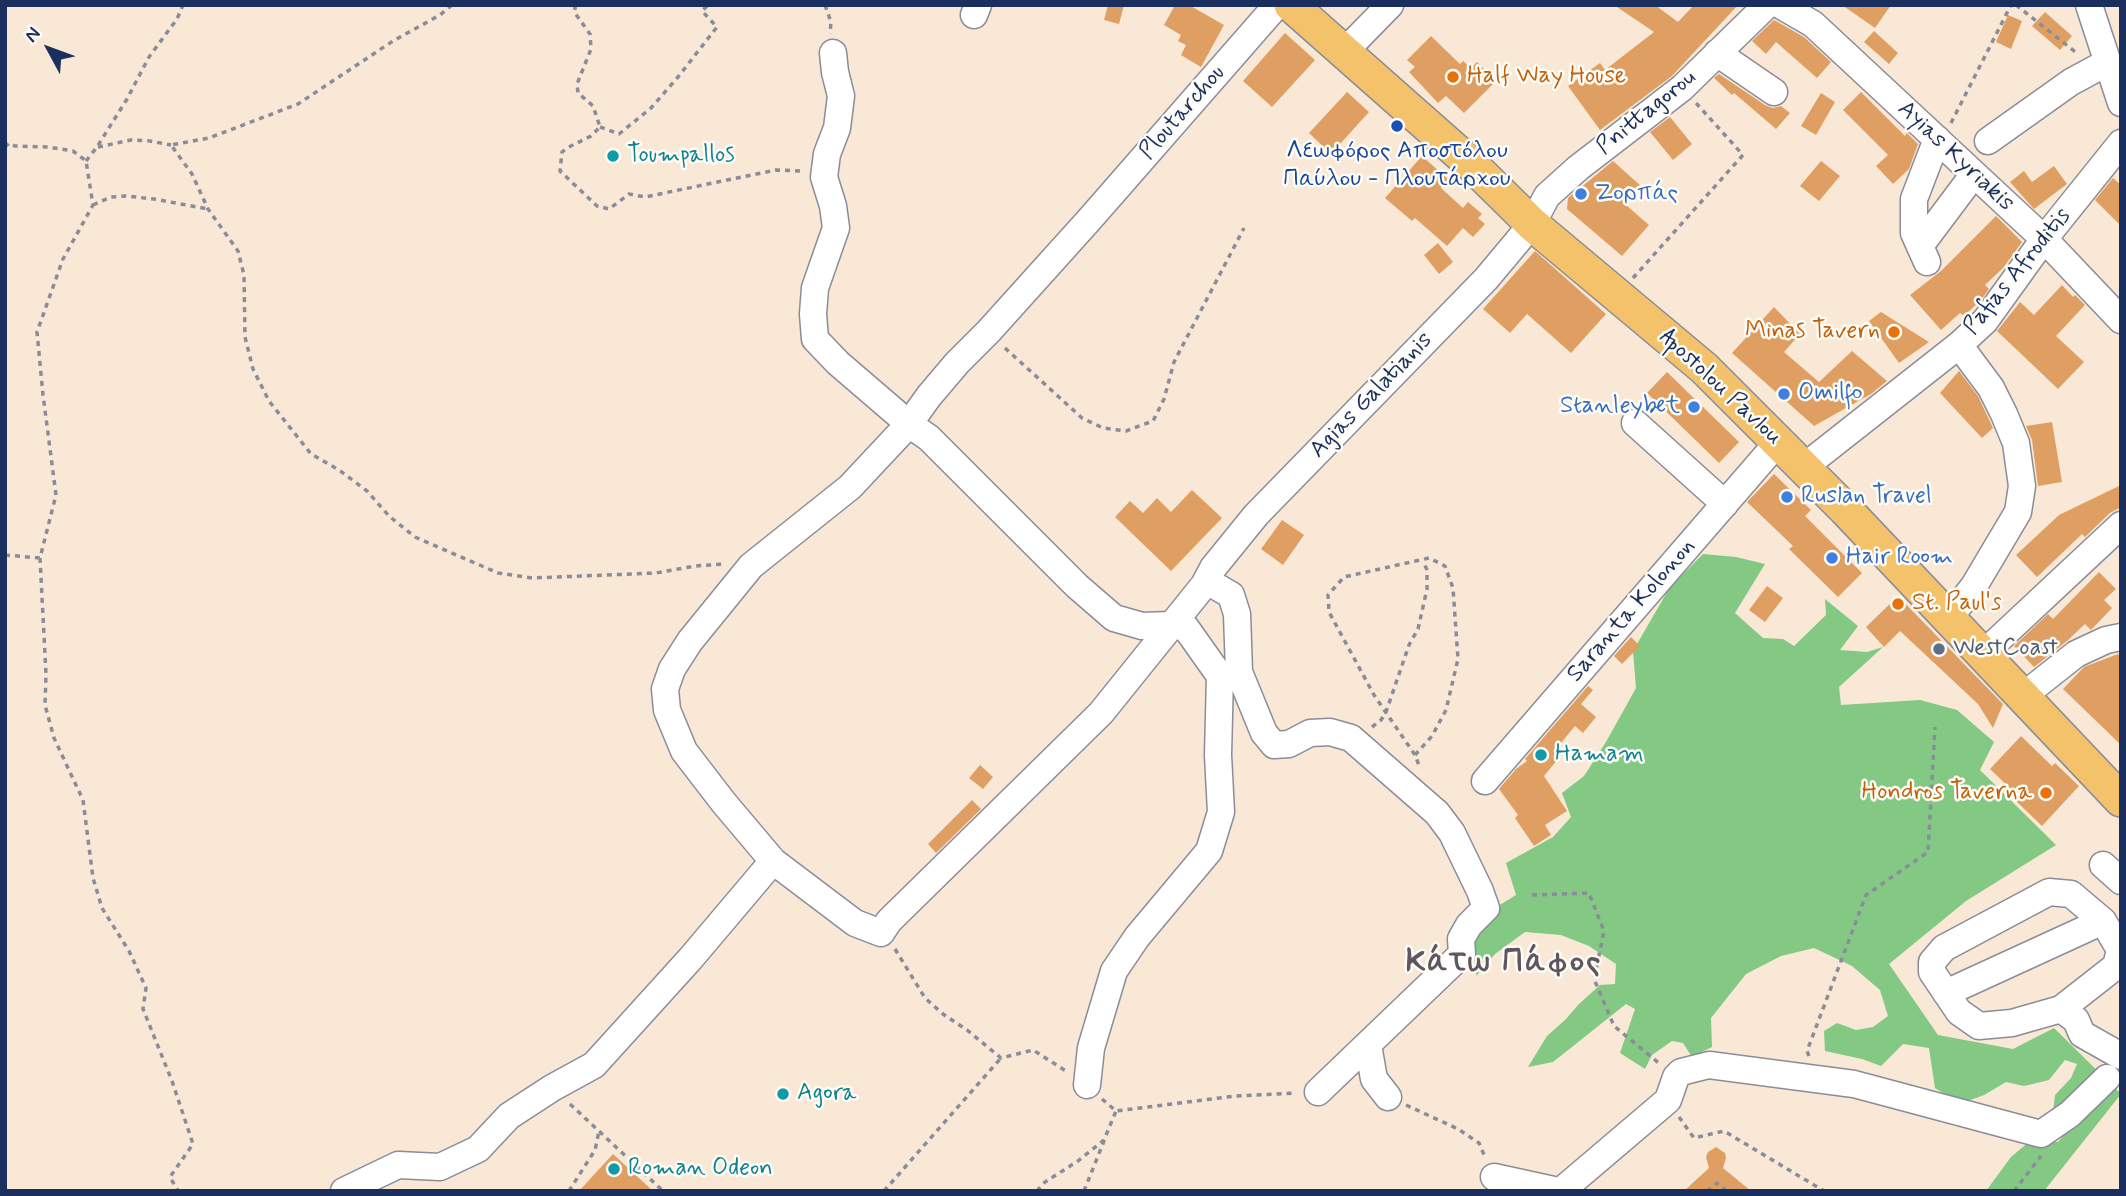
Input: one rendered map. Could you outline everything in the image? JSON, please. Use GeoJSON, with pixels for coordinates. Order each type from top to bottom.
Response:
{"type":"FeatureCollection","features":[{"type":"Feature","properties":{"kind":"main road","name":"Apostolou Pavlou"},"geometry":{"type":"LineString","coordinates":[[1291,5],[1471,164],[1532,224],[1704,368],[1804,467],[1928,583],[1950,618],[2121,800]]}},
{"type":"Feature","properties":{"kind":"street","name":"Ploutarchou"},"geometry":{"type":"LineString","coordinates":[[881,933],[855,923],[774,861],[724,803],[684,751],[667,710],[665,689],[672,669],[690,641],[751,566],[850,487],[909,424],[957,363],[1089,220],[1277,5]]}},
{"type":"Feature","properties":{"kind":"street"},"geometry":{"type":"LineString","coordinates":[[1344,52],[1390,5]]}},
{"type":"Feature","properties":{"kind":"street","name":"Pnittagorou"},"geometry":{"type":"LineString","coordinates":[[1532,224],[1547,196],[1578,168],[1682,88],[1766,5]]}},
{"type":"Feature","properties":{"kind":"street","name":"Ayias Kyriakis"},"geometry":{"type":"LineString","coordinates":[[1780,5],[1820,15],[1939,141],[2044,239],[2121,320]]}},
{"type":"Feature","properties":{"kind":"street"},"geometry":{"type":"LineString","coordinates":[[2089,5],[2121,103]]}},
{"type":"Feature","properties":{"kind":"street"},"geometry":{"type":"LineString","coordinates":[[833,52],[841,96],[824,177],[833,206],[836,228],[815,288],[815,339],[838,363],[929,438],[1077,586],[1114,618],[1142,626],[1171,625],[1186,628],[1220,676],[1218,755],[1221,812],[1209,851],[1137,937],[1114,971],[1091,1048],[1087,1085]]}},
{"type":"Feature","properties":{"kind":"street"},"geometry":{"type":"LineString","coordinates":[[1717,53],[1774,92]]}},
{"type":"Feature","properties":{"kind":"street"},"geometry":{"type":"LineString","coordinates":[[1988,141],[2106,57]]}},
{"type":"Feature","properties":{"kind":"street"},"geometry":{"type":"LineString","coordinates":[[1939,141],[1914,199],[1914,233],[1924,254],[1974,174]]}},
{"type":"Feature","properties":{"kind":"street","name":"Pafias Afroditis"},"geometry":{"type":"LineString","coordinates":[[1804,467],[1959,345],[1985,321],[2044,239],[2121,143]]}},
{"type":"Feature","properties":{"kind":"street","name":"Agias Galatianis"},"geometry":{"type":"LineString","coordinates":[[881,933],[889,921],[1101,713],[1256,514],[1486,279],[1532,224]]}},
{"type":"Feature","properties":{"kind":"street"},"geometry":{"type":"LineString","coordinates":[[1950,618],[1974,586],[2018,512],[2022,486],[2016,443],[2004,414],[1991,388],[1959,345]]}},
{"type":"Feature","properties":{"kind":"street"},"geometry":{"type":"LineString","coordinates":[[1635,423],[1725,504]]}},
{"type":"Feature","properties":{"kind":"street","name":"Saranta Kolonon"},"geometry":{"type":"LineString","coordinates":[[1485,781],[1779,441]]}},
{"type":"Feature","properties":{"kind":"street"},"geometry":{"type":"LineString","coordinates":[[1984,653],[2121,525]]}},
{"type":"Feature","properties":{"kind":"street"},"geometry":{"type":"LineString","coordinates":[[1209,577],[1212,584],[1231,595],[1237,614],[1239,671],[1264,733],[1274,745],[1289,744],[1310,733],[1330,732],[1351,738],[1437,813],[1452,833],[1486,908],[1469,925],[1461,939],[1462,954],[1318,1092]]}},
{"type":"Feature","properties":{"kind":"street"},"geometry":{"type":"LineString","coordinates":[[2023,696],[2076,654],[2106,640],[2121,637]]}},
{"type":"Feature","properties":{"kind":"street"},"geometry":{"type":"LineString","coordinates":[[344,1191],[398,1165],[440,1167],[478,1149],[509,1116],[594,1065],[774,861]]}},
{"type":"Feature","properties":{"kind":"street"},"geometry":{"type":"LineString","coordinates":[[2049,892],[2071,894],[2103,921],[2120,950],[2120,959],[2116,966],[2061,1009],[2012,1023],[1979,1026],[1959,1012],[1932,972],[1933,962],[1944,948],[2049,892]]}},
{"type":"Feature","properties":{"kind":"street"},"geometry":{"type":"LineString","coordinates":[[1946,993],[2103,921]]}},
{"type":"Feature","properties":{"kind":"street"},"geometry":{"type":"LineString","coordinates":[[1494,1177],[1559,1191],[1672,1089],[1681,1072],[1709,1065],[1854,1084],[2041,1134],[2070,1114],[2114,1067],[2082,1034],[2076,1020],[2061,1009]]}},
{"type":"Feature","properties":{"kind":"street"},"geometry":{"type":"LineString","coordinates":[[1368,1045],[1374,1079],[1388,1097]]}},
{"type":"Feature","properties":{"kind":"path"},"geometry":{"type":"LineString","coordinates":[[86,161],[127,99],[149,57],[177,19],[183,5]]}},
{"type":"Feature","properties":{"kind":"path"},"geometry":{"type":"LineString","coordinates":[[97,147],[131,140],[171,145],[209,138],[298,104],[452,5]]}},
{"type":"Feature","properties":{"kind":"path"},"geometry":{"type":"LineString","coordinates":[[575,5],[575,13],[590,34],[591,49],[578,83],[578,93],[593,106],[600,127]]}},
{"type":"Feature","properties":{"kind":"path"},"geometry":{"type":"LineString","coordinates":[[600,127],[619,134],[651,108],[678,78],[717,27],[702,11],[708,5]]}},
{"type":"Feature","properties":{"kind":"path"},"geometry":{"type":"LineString","coordinates":[[825,5],[831,22]]}},
{"type":"Feature","properties":{"kind":"path"},"geometry":{"type":"LineString","coordinates":[[831,5],[830,32],[834,41],[833,52]]}},
{"type":"Feature","properties":{"kind":"path"},"geometry":{"type":"LineString","coordinates":[[1939,141],[2014,5],[2088,60],[2106,57]]}},
{"type":"Feature","properties":{"kind":"path"},"geometry":{"type":"LineString","coordinates":[[1618,295],[1743,155],[1682,88]]}},
{"type":"Feature","properties":{"kind":"path"},"geometry":{"type":"LineString","coordinates":[[600,127],[591,136],[562,152],[559,170],[597,206],[609,209],[629,194],[645,197],[661,195],[776,170],[798,170],[824,177]]}},
{"type":"Feature","properties":{"kind":"path"},"geometry":{"type":"LineString","coordinates":[[5,147],[9,143],[15,146],[48,146],[73,151],[86,161],[93,205]]}},
{"type":"Feature","properties":{"kind":"path"},"geometry":{"type":"LineString","coordinates":[[171,145],[192,174],[208,209],[238,251],[244,275],[245,337],[253,369],[269,401],[311,454],[367,491],[389,516],[415,537],[498,573],[532,578],[656,573],[723,564],[751,566]]}},
{"type":"Feature","properties":{"kind":"path"},"geometry":{"type":"LineString","coordinates":[[178,1191],[170,1177],[193,1144],[172,1081],[143,1009],[146,988],[129,951],[102,908],[93,878],[83,800],[54,738],[45,705],[40,558],[56,495],[37,332],[62,259],[93,205],[111,197],[126,196],[154,198],[208,209]]}},
{"type":"Feature","properties":{"kind":"path"},"geometry":{"type":"LineString","coordinates":[[989,331],[1082,418],[1102,428],[1126,431],[1153,421],[1164,400],[1174,362],[1244,229]]}},
{"type":"Feature","properties":{"kind":"path"},"geometry":{"type":"LineString","coordinates":[[5,555],[40,558]]}},
{"type":"Feature","properties":{"kind":"path"},"geometry":{"type":"LineString","coordinates":[[1415,755],[1432,736],[1446,709],[1458,659],[1453,587],[1445,566],[1429,558],[1344,577],[1328,595],[1329,612],[1386,712],[1415,755],[1437,813]]}},
{"type":"Feature","properties":{"kind":"path"},"geometry":{"type":"LineString","coordinates":[[1351,738],[1368,730],[1381,720],[1386,712],[1423,612],[1427,570],[1423,561]]}},
{"type":"Feature","properties":{"kind":"path"},"geometry":{"type":"LineString","coordinates":[[1821,1080],[1807,1051],[1866,895],[1928,852],[1935,727]]}},
{"type":"Feature","properties":{"kind":"path"},"geometry":{"type":"LineString","coordinates":[[1532,895],[1589,893],[1604,931],[1594,979],[1614,1026],[1672,1089],[1694,1138],[1724,1131],[1824,1191]]}},
{"type":"Feature","properties":{"kind":"path"},"geometry":{"type":"LineString","coordinates":[[881,933],[898,952],[925,998],[1001,1058]]}},
{"type":"Feature","properties":{"kind":"path"},"geometry":{"type":"LineString","coordinates":[[884,1191],[1001,1058],[1032,1049],[1087,1085],[1116,1111],[1235,1096],[1318,1092]]}},
{"type":"Feature","properties":{"kind":"path"},"geometry":{"type":"LineString","coordinates":[[552,1088],[663,1191]]}},
{"type":"Feature","properties":{"kind":"path"},"geometry":{"type":"LineString","coordinates":[[1388,1097],[1458,1129],[1479,1143],[1494,1177]]}},
{"type":"Feature","properties":{"kind":"path"},"geometry":{"type":"LineString","coordinates":[[1084,1191],[1116,1111]]}},
{"type":"Feature","properties":{"kind":"path"},"geometry":{"type":"LineString","coordinates":[[569,1191],[595,1150],[599,1131]]}},
{"type":"Feature","properties":{"kind":"path"},"geometry":{"type":"LineString","coordinates":[[2014,1191],[2042,1155],[2041,1134]]}},
{"type":"Feature","properties":{"kind":"path"},"geometry":{"type":"LineString","coordinates":[[1037,1191],[1045,1182],[1104,1140]]}},
{"type":"Feature","properties":{"kind":"path"},"geometry":{"type":"LineString","coordinates":[[1707,1191],[1717,1183],[1727,1191]]}},
{"type":"Feature","properties":{"kind":"green space"},"geometry":{"type":"Polygon","coordinates":[[[1703,554],[1736,557],[1765,564],[1735,613],[1763,638],[1783,639],[1794,646],[1826,615],[1825,599],[1858,626],[1840,650],[1867,652],[1883,647],[1839,687],[1841,705],[1920,700],[1957,710],[1994,742],[1980,770],[2056,845],[1966,901],[1889,964],[1938,1035],[2013,1049],[2054,1028],[2121,1094],[2044,1191],[1986,1191],[2011,1157],[2030,1141],[2058,1142],[2073,1124],[2053,1112],[2055,1095],[2071,1078],[2077,1064],[2065,1060],[2049,1080],[2024,1086],[2006,1082],[1984,1095],[1960,1104],[1935,1088],[1929,1048],[1903,1044],[1881,1066],[1825,1051],[1824,1031],[1837,1023],[1856,1030],[1873,1027],[1888,1016],[1880,990],[1852,966],[1814,948],[1781,956],[1746,974],[1711,1018],[1712,1047],[1692,1057],[1683,1043],[1672,1041],[1652,1055],[1645,1069],[1620,1053],[1635,1009],[1626,1004],[1553,1062],[1528,1067],[1547,1036],[1579,1004],[1600,985],[1615,984],[1616,964],[1589,946],[1561,935],[1525,932],[1495,954],[1477,975],[1464,965],[1490,911],[1516,895],[1506,863],[1553,837],[1571,817],[1562,793],[1584,776],[1636,688],[1633,651],[1670,587],[1703,554]]]}},
{"type":"Feature","properties":{"kind":"building"},"geometry":{"type":"Polygon","coordinates":[[[1108,5],[1124,5],[1119,24],[1104,20],[1108,5]]]}},
{"type":"Feature","properties":{"kind":"building"},"geometry":{"type":"Polygon","coordinates":[[[1175,5],[1189,5],[1224,25],[1201,67],[1181,55],[1186,45],[1178,41],[1181,35],[1164,25],[1175,5]]]}},
{"type":"Feature","properties":{"kind":"building"},"geometry":{"type":"Polygon","coordinates":[[[1614,5],[1655,5],[1678,22],[1694,5],[1738,5],[1672,76],[1600,130],[1568,86],[1600,63],[1605,70],[1654,32],[1614,5]]]}},
{"type":"Feature","properties":{"kind":"building"},"geometry":{"type":"Polygon","coordinates":[[[1842,5],[1891,5],[1875,28],[1842,5]]]}},
{"type":"Feature","properties":{"kind":"building"},"geometry":{"type":"Polygon","coordinates":[[[2045,12],[2072,36],[2060,50],[2032,26],[2045,12]]]}},
{"type":"Feature","properties":{"kind":"building"},"geometry":{"type":"Polygon","coordinates":[[[2008,15],[2022,21],[2011,49],[1996,42],[2008,15]]]}},
{"type":"Feature","properties":{"kind":"building"},"geometry":{"type":"Polygon","coordinates":[[[1774,20],[1804,37],[1831,62],[1817,78],[1776,42],[1766,54],[1752,41],[1774,20]]]}},
{"type":"Feature","properties":{"kind":"building"},"geometry":{"type":"Polygon","coordinates":[[[1874,31],[1898,53],[1889,64],[1864,42],[1874,31]]]}},
{"type":"Feature","properties":{"kind":"building"},"geometry":{"type":"Polygon","coordinates":[[[1285,33],[1315,60],[1272,107],[1243,81],[1285,33]]]}},
{"type":"Feature","properties":{"kind":"building","name":"Half Way House"},"geometry":{"type":"Polygon","coordinates":[[[1431,36],[1460,64],[1463,61],[1471,68],[1477,62],[1496,81],[1464,113],[1446,96],[1438,103],[1409,72],[1415,67],[1407,60],[1431,36]]]}},
{"type":"Feature","properties":{"kind":"building"},"geometry":{"type":"Polygon","coordinates":[[[1719,74],[1765,105],[1773,108],[1781,106],[1790,113],[1776,129],[1714,78],[1719,74]]]}},
{"type":"Feature","properties":{"kind":"building"},"geometry":{"type":"Polygon","coordinates":[[[1347,92],[1369,112],[1331,154],[1309,133],[1347,92]]]}},
{"type":"Feature","properties":{"kind":"building"},"geometry":{"type":"Polygon","coordinates":[[[1861,92],[1905,136],[1907,133],[1918,144],[1909,169],[1893,184],[1876,166],[1888,155],[1843,110],[1861,92]]]}},
{"type":"Feature","properties":{"kind":"building"},"geometry":{"type":"Polygon","coordinates":[[[1821,93],[1835,102],[1816,135],[1801,126],[1821,93]]]}},
{"type":"Feature","properties":{"kind":"building"},"geometry":{"type":"Polygon","coordinates":[[[1670,117],[1692,144],[1673,160],[1650,132],[1670,117]]]}},
{"type":"Feature","properties":{"kind":"building"},"geometry":{"type":"Polygon","coordinates":[[[1422,156],[1449,180],[1441,188],[1463,208],[1468,202],[1482,214],[1478,218],[1485,224],[1473,237],[1463,228],[1447,246],[1415,218],[1412,221],[1385,198],[1422,156]]]}},
{"type":"Feature","properties":{"kind":"building"},"geometry":{"type":"Polygon","coordinates":[[[1613,161],[1642,187],[1626,205],[1649,225],[1622,256],[1567,209],[1568,198],[1613,161]]]}},
{"type":"Feature","properties":{"kind":"building"},"geometry":{"type":"Polygon","coordinates":[[[1821,161],[1840,176],[1819,201],[1800,186],[1821,161]]]}},
{"type":"Feature","properties":{"kind":"building"},"geometry":{"type":"Polygon","coordinates":[[[2054,166],[2067,184],[2034,209],[2010,182],[2024,171],[2032,182],[2054,166]]]}},
{"type":"Feature","properties":{"kind":"building"},"geometry":{"type":"Polygon","coordinates":[[[2113,178],[2121,185],[2121,226],[2095,200],[2113,178]]]}},
{"type":"Feature","properties":{"kind":"building"},"geometry":{"type":"Polygon","coordinates":[[[1996,216],[2022,242],[2003,268],[1985,285],[1989,289],[1981,300],[1964,316],[1960,313],[1941,330],[1910,295],[1941,271],[1996,216]]]}},
{"type":"Feature","properties":{"kind":"building"},"geometry":{"type":"Polygon","coordinates":[[[1438,243],[1453,262],[1439,274],[1424,255],[1438,243]]]}},
{"type":"Feature","properties":{"kind":"building"},"geometry":{"type":"Polygon","coordinates":[[[1535,251],[1606,314],[1571,353],[1527,314],[1510,333],[1483,309],[1535,251]]]}},
{"type":"Feature","properties":{"kind":"building"},"geometry":{"type":"Polygon","coordinates":[[[2062,285],[2085,305],[2056,336],[2084,362],[2058,389],[1997,331],[2020,302],[2034,315],[2062,285]]]}},
{"type":"Feature","properties":{"kind":"building"},"geometry":{"type":"Polygon","coordinates":[[[1774,307],[1800,334],[1784,352],[1819,382],[1852,351],[1887,381],[1871,394],[1814,426],[1732,353],[1774,307]]]}},
{"type":"Feature","properties":{"kind":"building","name":"Minas Tavern"},"geometry":{"type":"Polygon","coordinates":[[[1881,312],[1929,342],[1899,363],[1869,321],[1881,312]]]}},
{"type":"Feature","properties":{"kind":"building"},"geometry":{"type":"Polygon","coordinates":[[[1959,371],[1978,396],[1993,428],[1982,438],[1940,393],[1959,371]]]}},
{"type":"Feature","properties":{"kind":"building"},"geometry":{"type":"Polygon","coordinates":[[[1667,372],[1739,442],[1719,463],[1647,393],[1667,372]]]}},
{"type":"Feature","properties":{"kind":"building"},"geometry":{"type":"Polygon","coordinates":[[[2052,422],[2062,482],[2038,486],[2032,440],[2026,426],[2052,422]]]}},
{"type":"Feature","properties":{"kind":"building"},"geometry":{"type":"Polygon","coordinates":[[[1774,474],[1811,510],[1805,516],[1862,573],[1838,597],[1789,549],[1793,546],[1747,502],[1774,474]]]}},
{"type":"Feature","properties":{"kind":"building"},"geometry":{"type":"Polygon","coordinates":[[[2121,485],[2121,507],[2110,513],[2085,537],[2082,534],[2037,577],[2016,555],[2059,515],[2121,485]]]}},
{"type":"Feature","properties":{"kind":"building"},"geometry":{"type":"Polygon","coordinates":[[[1192,490],[1222,518],[1171,571],[1115,517],[1130,501],[1143,513],[1157,498],[1171,512],[1192,490]]]}},
{"type":"Feature","properties":{"kind":"building"},"geometry":{"type":"Polygon","coordinates":[[[1282,520],[1304,535],[1283,565],[1261,549],[1282,520]]]}},
{"type":"Feature","properties":{"kind":"building"},"geometry":{"type":"Polygon","coordinates":[[[2099,572],[2116,589],[2104,600],[2112,608],[2091,630],[2085,624],[2034,667],[2014,646],[2048,614],[2053,619],[2099,572]]]}},
{"type":"Feature","properties":{"kind":"building"},"geometry":{"type":"Polygon","coordinates":[[[1767,586],[1783,598],[1765,622],[1749,610],[1767,586]]]}},
{"type":"Feature","properties":{"kind":"building"},"geometry":{"type":"Polygon","coordinates":[[[1898,596],[2003,704],[1993,728],[1978,704],[1900,631],[1884,647],[1866,627],[1898,596]]]}},
{"type":"Feature","properties":{"kind":"building"},"geometry":{"type":"Polygon","coordinates":[[[1631,637],[1640,646],[1622,664],[1614,656],[1631,637]]]}},
{"type":"Feature","properties":{"kind":"building"},"geometry":{"type":"Polygon","coordinates":[[[2118,654],[2121,656],[2121,745],[2063,689],[2084,667],[2118,654]]]}},
{"type":"Feature","properties":{"kind":"building"},"geometry":{"type":"Polygon","coordinates":[[[1588,686],[1593,690],[1581,704],[1596,717],[1583,733],[1575,726],[1556,749],[1562,754],[1544,776],[1567,811],[1545,825],[1551,835],[1534,846],[1515,818],[1518,815],[1499,789],[1516,769],[1527,761],[1525,759],[1588,686]]]}},
{"type":"Feature","properties":{"kind":"building"},"geometry":{"type":"Polygon","coordinates":[[[2021,736],[2052,766],[2055,763],[2079,786],[2042,826],[2015,800],[2018,796],[1990,769],[2021,736]]]}},
{"type":"Feature","properties":{"kind":"building"},"geometry":{"type":"Polygon","coordinates":[[[980,765],[993,777],[983,789],[969,778],[980,765]]]}},
{"type":"Feature","properties":{"kind":"building"},"geometry":{"type":"Polygon","coordinates":[[[972,800],[981,809],[936,853],[928,844],[972,800]]]}},
{"type":"Feature","properties":{"kind":"building"},"geometry":{"type":"Polygon","coordinates":[[[1716,1147],[1725,1153],[1723,1168],[1751,1191],[1684,1191],[1709,1168],[1706,1157],[1708,1152],[1716,1147]]]}},
{"type":"Feature","properties":{"kind":"building","name":"Roman Odeon"},"geometry":{"type":"Polygon","coordinates":[[[613,1154],[653,1191],[579,1191],[613,1154]]]}},
{"type":"Feature","properties":{"kind":"place","name":"Half Way House"},"geometry":{"type":"Point","coordinates":[1453,77]}},
{"type":"Feature","properties":{"kind":"place","name":"Λεωφόρος Αποστόλου Παύλου - Πλουτάρχου"},"geometry":{"type":"Point","coordinates":[1397,126]}},
{"type":"Feature","properties":{"kind":"place","name":"Toumpallos"},"geometry":{"type":"Point","coordinates":[613,156]}},
{"type":"Feature","properties":{"kind":"place","name":"Ζορπάς"},"geometry":{"type":"Point","coordinates":[1581,194]}},
{"type":"Feature","properties":{"kind":"place","name":"Minas Tavern"},"geometry":{"type":"Point","coordinates":[1894,332]}},
{"type":"Feature","properties":{"kind":"place","name":"Omilfo"},"geometry":{"type":"Point","coordinates":[1784,394]}},
{"type":"Feature","properties":{"kind":"place","name":"Stanleybet"},"geometry":{"type":"Point","coordinates":[1694,407]}},
{"type":"Feature","properties":{"kind":"place","name":"Ruslan Travel"},"geometry":{"type":"Point","coordinates":[1787,497]}},
{"type":"Feature","properties":{"kind":"place","name":"Hair Room"},"geometry":{"type":"Point","coordinates":[1832,558]}},
{"type":"Feature","properties":{"kind":"place","name":"St. Paul's"},"geometry":{"type":"Point","coordinates":[1898,604]}},
{"type":"Feature","properties":{"kind":"place","name":"WestCoast"},"geometry":{"type":"Point","coordinates":[1939,649]}},
{"type":"Feature","properties":{"kind":"place","name":"Hamam"},"geometry":{"type":"Point","coordinates":[1541,755]}},
{"type":"Feature","properties":{"kind":"place","name":"Hondros Taverna"},"geometry":{"type":"Point","coordinates":[2046,793]}},
{"type":"Feature","properties":{"kind":"place","name":"Agora"},"geometry":{"type":"Point","coordinates":[783,1094]}},
{"type":"Feature","properties":{"kind":"place","name":"Roman Odeon"},"geometry":{"type":"Point","coordinates":[614,1169]}},
{"type":"Feature","properties":{"kind":"district","name":"Κάτω Πάφος"},"geometry":{"type":"Point","coordinates":[1504,964]}}]}
